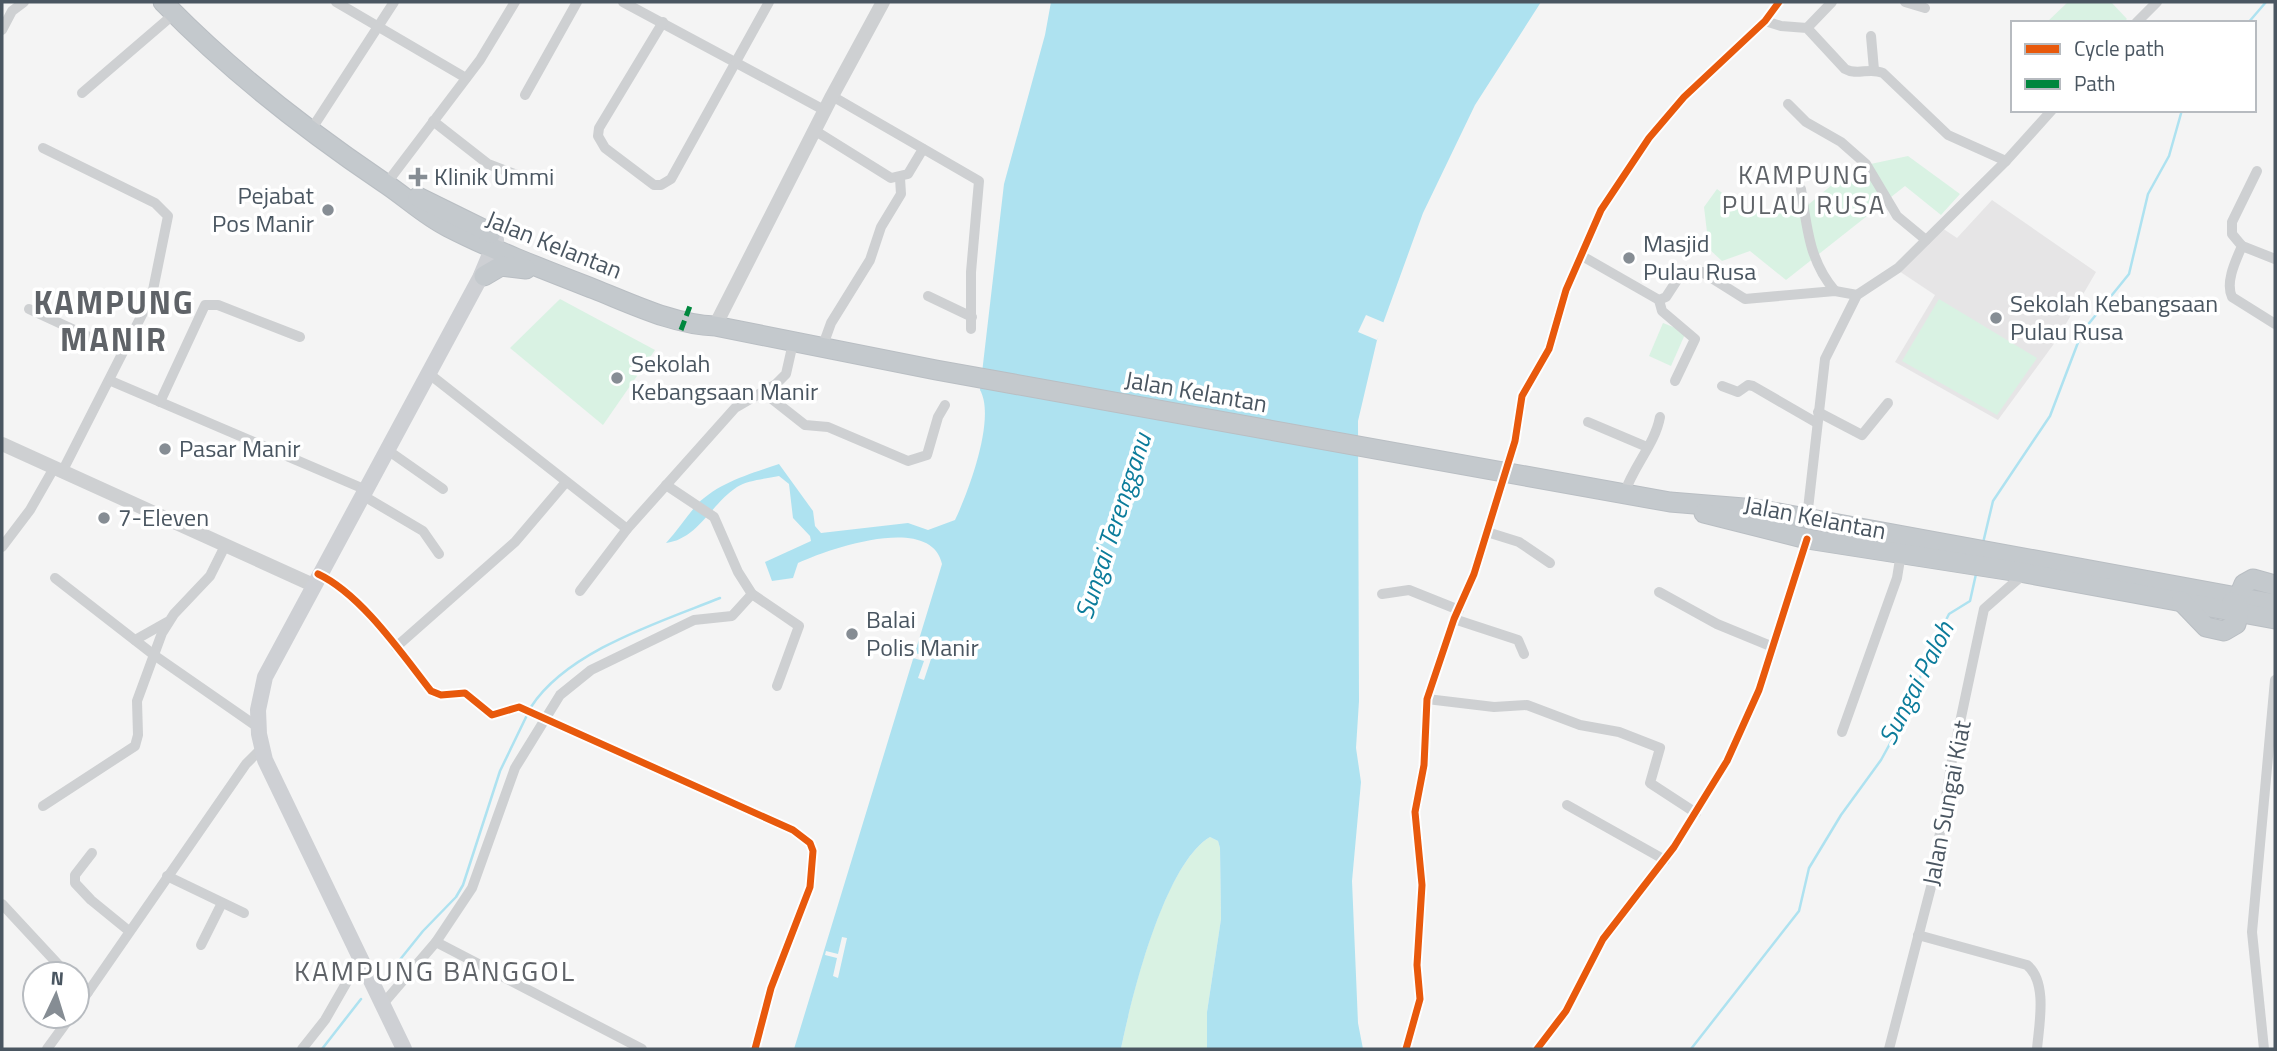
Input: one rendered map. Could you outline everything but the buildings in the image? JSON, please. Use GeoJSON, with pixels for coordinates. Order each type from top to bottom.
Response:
{"type":"FeatureCollection","features":[{"type":"Feature","properties":{"kind":"highway","name":"Jalan Kelantan"},"geometry":{"type":"LineString","coordinates":[[168,8],[254,89],[309,133],[386,184],[587,286],[697,326],[715,326]]}},
{"type":"Feature","properties":{"kind":"highway","name":"Jalan Kelantan"},"geometry":{"type":"LineString","coordinates":[[386,184],[416,209],[448,227],[498,243],[715,326],[936,370],[1624,494],[1670,502],[1756,509],[1807,518],[1956,554],[2181,601],[2275,604]]}},
{"type":"Feature","properties":{"kind":"highway"},"geometry":{"type":"LineString","coordinates":[[448,227],[477,255],[482,276],[509,265],[587,286]]}},
{"type":"Feature","properties":{"kind":"highway","name":"Jalan Kelantan"},"geometry":{"type":"LineString","coordinates":[[1670,502],[1730,521],[1810,539],[1901,554],[1956,554]]}},
{"type":"Feature","properties":{"kind":"highway"},"geometry":{"type":"LineString","coordinates":[[1756,509],[1749,514],[1751,520],[1797,532],[1810,539]]}},
{"type":"Feature","properties":{"kind":"highway","name":"Jalan Kelantan"},"geometry":{"type":"LineString","coordinates":[[2015,566],[2154,581],[2239,604],[2275,619]]}},
{"type":"Feature","properties":{"kind":"highway"},"geometry":{"type":"LineString","coordinates":[[2272,580],[2253,579],[2244,584],[2239,604],[2275,612]]}},
{"type":"Feature","properties":{"kind":"main road"},"geometry":{"type":"LineString","coordinates":[[404,1049],[298,825],[271,778],[258,728],[260,695],[265,677],[315,580],[498,243]]}},
{"type":"Feature","properties":{"kind":"street"},"geometry":{"type":"LineString","coordinates":[[2,30],[12,11],[24,2]]}},
{"type":"Feature","properties":{"kind":"street"},"geometry":{"type":"LineString","coordinates":[[336,2],[466,78]]}},
{"type":"Feature","properties":{"kind":"street"},"geometry":{"type":"LineString","coordinates":[[309,133],[394,2]]}},
{"type":"Feature","properties":{"kind":"street"},"geometry":{"type":"LineString","coordinates":[[386,184],[491,44],[515,2]]}},
{"type":"Feature","properties":{"kind":"street"},"geometry":{"type":"LineString","coordinates":[[525,95],[578,2]]}},
{"type":"Feature","properties":{"kind":"street"},"geometry":{"type":"LineString","coordinates":[[623,2],[824,110]]}},
{"type":"Feature","properties":{"kind":"street"},"geometry":{"type":"LineString","coordinates":[[663,22],[599,128],[598,136],[605,148],[654,185],[661,185],[671,179],[769,2]]}},
{"type":"Feature","properties":{"kind":"street"},"geometry":{"type":"LineString","coordinates":[[715,326],[831,96],[883,2]]}},
{"type":"Feature","properties":{"kind":"street"},"geometry":{"type":"LineString","coordinates":[[1406,1049],[1420,999],[1417,965],[1422,885],[1415,811],[1424,765],[1427,699],[1456,615],[1474,574],[1505,473],[1522,396],[1549,349],[1566,290],[1601,210],[1649,138],[1696,82],[1765,21],[1779,2]]}},
{"type":"Feature","properties":{"kind":"street"},"geometry":{"type":"LineString","coordinates":[[1807,28],[1832,2]]}},
{"type":"Feature","properties":{"kind":"street"},"geometry":{"type":"LineString","coordinates":[[1905,2],[1926,8]]}},
{"type":"Feature","properties":{"kind":"street"},"geometry":{"type":"LineString","coordinates":[[2138,21],[2154,3]]}},
{"type":"Feature","properties":{"kind":"street"},"geometry":{"type":"LineString","coordinates":[[82,93],[168,8]]}},
{"type":"Feature","properties":{"kind":"street"},"geometry":{"type":"LineString","coordinates":[[1765,21],[1781,26],[1807,28],[1850,72],[1883,72],[1948,135],[2006,161]]}},
{"type":"Feature","properties":{"kind":"street"},"geometry":{"type":"LineString","coordinates":[[1871,36],[1874,70]]}},
{"type":"Feature","properties":{"kind":"street"},"geometry":{"type":"LineString","coordinates":[[831,96],[975,178],[981,186],[971,272],[972,323],[928,296]]}},
{"type":"Feature","properties":{"kind":"street"},"geometry":{"type":"LineString","coordinates":[[1788,104],[1806,122],[1842,142],[1866,164],[1897,216],[1926,240]]}},
{"type":"Feature","properties":{"kind":"street"},"geometry":{"type":"LineString","coordinates":[[1807,518],[1825,359],[1857,295],[1898,268],[2006,161],[2050,112]]}},
{"type":"Feature","properties":{"kind":"street"},"geometry":{"type":"LineString","coordinates":[[433,121],[488,164],[517,175]]}},
{"type":"Feature","properties":{"kind":"street"},"geometry":{"type":"LineString","coordinates":[[814,131],[883,175],[900,178],[908,174],[922,149]]}},
{"type":"Feature","properties":{"kind":"street"},"geometry":{"type":"LineString","coordinates":[[2,547],[58,470],[111,381],[122,352],[156,286],[168,216],[155,203],[43,148]]}},
{"type":"Feature","properties":{"kind":"street"},"geometry":{"type":"LineString","coordinates":[[2257,171],[2232,222],[2232,234],[2242,246],[2275,259]]}},
{"type":"Feature","properties":{"kind":"street"},"geometry":{"type":"LineString","coordinates":[[822,348],[831,323],[870,260],[881,227],[901,194],[900,178]]}},
{"type":"Feature","properties":{"kind":"street"},"geometry":{"type":"LineString","coordinates":[[1801,189],[1810,250],[1823,278],[1835,291]]}},
{"type":"Feature","properties":{"kind":"street"},"geometry":{"type":"LineString","coordinates":[[2242,246],[2235,262],[2230,292],[2232,297],[2275,324]]}},
{"type":"Feature","properties":{"kind":"street"},"geometry":{"type":"LineString","coordinates":[[1582,256],[1659,300],[1661,311],[1695,340],[1675,381]]}},
{"type":"Feature","properties":{"kind":"street"},"geometry":{"type":"LineString","coordinates":[[1659,300],[1666,297],[1681,274],[1687,270],[1702,272],[1745,299],[1835,291],[1857,295]]}},
{"type":"Feature","properties":{"kind":"street"},"geometry":{"type":"LineString","coordinates":[[160,401],[205,305],[218,305],[300,337]]}},
{"type":"Feature","properties":{"kind":"street"},"geometry":{"type":"LineString","coordinates":[[29,309],[122,352]]}},
{"type":"Feature","properties":{"kind":"street"},"geometry":{"type":"LineString","coordinates":[[580,591],[627,529],[735,408],[786,374],[793,343]]}},
{"type":"Feature","properties":{"kind":"street"},"geometry":{"type":"LineString","coordinates":[[428,373],[627,529]]}},
{"type":"Feature","properties":{"kind":"street"},"geometry":{"type":"LineString","coordinates":[[111,381],[363,492],[423,531],[439,554]]}},
{"type":"Feature","properties":{"kind":"street"},"geometry":{"type":"LineString","coordinates":[[1722,386],[1738,392],[1748,385],[1754,386],[1817,418],[1862,435],[1888,403]]}},
{"type":"Feature","properties":{"kind":"street"},"geometry":{"type":"LineString","coordinates":[[763,391],[805,425],[828,427],[908,461],[926,455],[938,417],[945,405]]}},
{"type":"Feature","properties":{"kind":"street"},"geometry":{"type":"LineString","coordinates":[[1624,494],[1632,470],[1657,433],[1660,417]]}},
{"type":"Feature","properties":{"kind":"street"},"geometry":{"type":"LineString","coordinates":[[1588,422],[1647,447]]}},
{"type":"Feature","properties":{"kind":"street"},"geometry":{"type":"LineString","coordinates":[[2,444],[225,545],[315,580],[332,581],[396,647],[431,691],[441,695],[465,693],[492,715],[520,707],[793,830],[810,843],[814,862],[810,887],[771,988],[755,1049]]}},
{"type":"Feature","properties":{"kind":"street"},"geometry":{"type":"LineString","coordinates":[[386,449],[443,489]]}},
{"type":"Feature","properties":{"kind":"street"},"geometry":{"type":"LineString","coordinates":[[396,647],[515,542],[566,482]]}},
{"type":"Feature","properties":{"kind":"street"},"geometry":{"type":"LineString","coordinates":[[666,485],[714,517],[738,572],[752,594],[799,626],[777,686]]}},
{"type":"Feature","properties":{"kind":"street"},"geometry":{"type":"LineString","coordinates":[[1487,532],[1519,542],[1550,563]]}},
{"type":"Feature","properties":{"kind":"street"},"geometry":{"type":"LineString","coordinates":[[1537,1049],[1566,1011],[1604,939],[1665,860],[1727,761],[1759,690],[1810,539]]}},
{"type":"Feature","properties":{"kind":"street"},"geometry":{"type":"LineString","coordinates":[[135,640],[167,622],[203,587],[225,545]]}},
{"type":"Feature","properties":{"kind":"street"},"geometry":{"type":"LineString","coordinates":[[1842,732],[1897,578],[1901,554]]}},
{"type":"Feature","properties":{"kind":"street","name":"Jalan Sungai Kiat"},"geometry":{"type":"LineString","coordinates":[[1889,1049],[1931,887],[1950,771],[1984,608],[2015,566]]}},
{"type":"Feature","properties":{"kind":"street"},"geometry":{"type":"LineString","coordinates":[[55,578],[154,655],[258,728]]}},
{"type":"Feature","properties":{"kind":"street"},"geometry":{"type":"LineString","coordinates":[[1382,594],[1409,590],[1456,615],[1518,640],[1524,654]]}},
{"type":"Feature","properties":{"kind":"street"},"geometry":{"type":"LineString","coordinates":[[1659,592],[1717,624],[1773,647]]}},
{"type":"Feature","properties":{"kind":"street"},"geometry":{"type":"LineString","coordinates":[[382,1005],[436,942],[472,888],[515,768],[542,718],[560,695],[591,670],[694,621],[732,616],[752,594]]}},
{"type":"Feature","properties":{"kind":"street"},"geometry":{"type":"LineString","coordinates":[[43,806],[135,746],[138,735],[137,701],[167,622]]}},
{"type":"Feature","properties":{"kind":"street"},"geometry":{"type":"LineString","coordinates":[[2264,1049],[2252,932],[2270,768],[2275,680]]}},
{"type":"Feature","properties":{"kind":"street"},"geometry":{"type":"LineString","coordinates":[[1427,699],[1494,707],[1527,705],[1580,725],[1619,732],[1660,748],[1650,783],[1696,813]]}},
{"type":"Feature","properties":{"kind":"street"},"geometry":{"type":"LineString","coordinates":[[91,988],[246,764],[262,748]]}},
{"type":"Feature","properties":{"kind":"street"},"geometry":{"type":"LineString","coordinates":[[1567,805],[1665,860]]}},
{"type":"Feature","properties":{"kind":"street"},"geometry":{"type":"LineString","coordinates":[[92,853],[75,874],[75,883],[91,900],[130,931]]}},
{"type":"Feature","properties":{"kind":"street"},"geometry":{"type":"LineString","coordinates":[[167,876],[244,913]]}},
{"type":"Feature","properties":{"kind":"street"},"geometry":{"type":"LineString","coordinates":[[201,944],[222,903]]}},
{"type":"Feature","properties":{"kind":"street"},"geometry":{"type":"LineString","coordinates":[[2,904],[54,960]]}},
{"type":"Feature","properties":{"kind":"street"},"geometry":{"type":"LineString","coordinates":[[1918,935],[2027,965],[2034,971],[2038,979],[2040,1016],[2037,1049]]}},
{"type":"Feature","properties":{"kind":"street"},"geometry":{"type":"LineString","coordinates":[[436,942],[642,1049]]}},
{"type":"Feature","properties":{"kind":"street"},"geometry":{"type":"LineString","coordinates":[[302,1049],[325,1020],[360,960]]}},
{"type":"Feature","properties":{"kind":"street"},"geometry":{"type":"LineString","coordinates":[[47,1049],[61,1030]]}},
{"type":"Feature","properties":{"kind":"shaded area","name":"Sekolah Kebangsaan Pulau Rusa"},"geometry":{"type":"Polygon","coordinates":[[[1992,200],[2096,272],[2056,341],[1998,420],[1895,362],[1935,295],[1899,271],[1942,228],[1957,238],[1992,200]]]}},
{"type":"Feature","properties":{"kind":"green space"},"geometry":{"type":"Polygon","coordinates":[[[2068,2],[2111,2],[2127,19],[2125,21],[2048,21],[2068,2]]]}},
{"type":"Feature","properties":{"kind":"green space"},"geometry":{"type":"Polygon","coordinates":[[[1908,156],[1960,194],[1941,215],[1905,186],[1786,280],[1750,251],[1722,261],[1709,249],[1704,207],[1717,189],[1743,209],[1796,215],[1852,168],[1908,156]]]}},
{"type":"Feature","properties":{"kind":"green space"},"geometry":{"type":"Polygon","coordinates":[[[560,299],[655,350],[603,425],[510,348],[560,299]]]}},
{"type":"Feature","properties":{"kind":"green space"},"geometry":{"type":"Polygon","coordinates":[[[1939,299],[2037,358],[1997,415],[1902,361],[1939,299]]]}},
{"type":"Feature","properties":{"kind":"green space"},"geometry":{"type":"Polygon","coordinates":[[[1663,323],[1686,332],[1671,366],[1649,356],[1663,323]]]}},
{"type":"Feature","properties":{"kind":"green space"},"geometry":{"type":"Polygon","coordinates":[[[1210,837],[1218,841],[1220,848],[1221,919],[1207,1012],[1207,1049],[1121,1049],[1141,967],[1164,902],[1193,852],[1210,837]]]}},
{"type":"Feature","properties":{"kind":"water","name":"Sungai Terengganu"},"geometry":{"type":"Polygon","coordinates":[[[1051,2],[1541,2],[1475,105],[1423,213],[1377,340],[1358,421],[1359,701],[1356,748],[1361,782],[1352,881],[1358,1023],[1363,1049],[1207,1049],[1207,1012],[1221,919],[1220,848],[1218,841],[1210,837],[1193,852],[1178,874],[1164,903],[1141,967],[1121,1049],[794,1049],[942,564],[934,549],[919,540],[878,539],[813,557],[798,563],[793,578],[772,581],[765,562],[811,541],[810,536],[793,518],[789,484],[779,476],[737,487],[696,528],[677,540],[666,543],[694,508],[712,492],[779,464],[813,511],[815,526],[821,533],[908,523],[928,530],[955,520],[973,474],[983,436],[984,402],[980,390],[1004,184],[1045,35],[1051,2]]]}},
{"type":"Feature","properties":{"kind":"pier"},"geometry":{"type":"Polygon","coordinates":[[[1366,315],[1385,323],[1377,340],[1358,332],[1366,315]]]}},
{"type":"Feature","properties":{"kind":"pier"},"geometry":{"type":"Polygon","coordinates":[[[931,639],[937,641],[924,680],[918,678],[924,661],[913,658],[915,653],[926,656],[931,639]]]}},
{"type":"Feature","properties":{"kind":"pier"},"geometry":{"type":"Polygon","coordinates":[[[842,937],[847,938],[838,978],[833,976],[837,958],[825,955],[826,951],[838,954],[842,937]]]}},
{"type":"Feature","properties":{"kind":"waterway","name":"Sungai Paloh"},"geometry":{"type":"LineString","coordinates":[[2250,21],[2266,2]]}},
{"type":"Feature","properties":{"kind":"waterway","name":"Sungai Paloh"},"geometry":{"type":"LineString","coordinates":[[1983,543],[1993,501],[2050,416],[2082,332],[2129,274],[2148,194],[2169,156],[2181,112]]}},
{"type":"Feature","properties":{"kind":"waterway","name":"Sungai Paloh"},"geometry":{"type":"LineString","coordinates":[[1691,1049],[1799,911],[1809,868],[1841,815],[1881,760],[1910,707],[1926,660],[1949,614],[1970,601],[1976,574]]}},
{"type":"Feature","properties":{"kind":"waterway"},"geometry":{"type":"LineString","coordinates":[[531,707],[547,687],[591,654],[643,628],[720,598]]}},
{"type":"Feature","properties":{"kind":"waterway"},"geometry":{"type":"LineString","coordinates":[[386,977],[423,931],[456,897],[463,885],[500,771],[528,713]]}},
{"type":"Feature","properties":{"kind":"waterway"},"geometry":{"type":"LineString","coordinates":[[322,1049],[361,999]]}},
{"type":"Feature","properties":{"kind":"marked path"},"geometry":{"type":"LineString","coordinates":[[681,330],[690,306]]}},
{"type":"Feature","properties":{"kind":"cycle path"},"geometry":{"type":"LineString","coordinates":[[1406,1049],[1420,999],[1417,965],[1422,885],[1415,812],[1424,765],[1427,699],[1454,619],[1474,574],[1515,441],[1522,396],[1549,349],[1566,290],[1601,210],[1649,138],[1684,97],[1765,21],[1779,2]]}},
{"type":"Feature","properties":{"kind":"cycle path"},"geometry":{"type":"LineString","coordinates":[[1537,1049],[1566,1011],[1603,939],[1674,847],[1727,761],[1759,690],[1807,539]]}},
{"type":"Feature","properties":{"kind":"cycle path"},"geometry":{"type":"LineString","coordinates":[[318,574],[334,583],[365,610],[431,691],[441,695],[465,693],[492,715],[519,707],[793,830],[810,843],[813,851],[810,887],[771,988],[755,1049]]}},
{"type":"Feature","properties":{"kind":"place","name":"Klinik Ummi"},"geometry":{"type":"Point","coordinates":[418,177]}},
{"type":"Feature","properties":{"kind":"place","name":"Pejabat Pos Manir"},"geometry":{"type":"Point","coordinates":[328,210]}},
{"type":"Feature","properties":{"kind":"place","name":"Masjid Pulau Rusa"},"geometry":{"type":"Point","coordinates":[1629,258]}},
{"type":"Feature","properties":{"kind":"place","name":"Sekolah Kebangsaan Pulau Rusa"},"geometry":{"type":"Point","coordinates":[1996,318]}},
{"type":"Feature","properties":{"kind":"place","name":"Sekolah Kebangsaan Manir"},"geometry":{"type":"Point","coordinates":[617,378]}},
{"type":"Feature","properties":{"kind":"place","name":"Pasar Manir"},"geometry":{"type":"Point","coordinates":[165,449]}},
{"type":"Feature","properties":{"kind":"place","name":"7-Eleven"},"geometry":{"type":"Point","coordinates":[104,518]}},
{"type":"Feature","properties":{"kind":"place","name":"Balai Polis Manir"},"geometry":{"type":"Point","coordinates":[852,634]}},
{"type":"Feature","properties":{"kind":"district","name":"KAMPUNG PULAU RUSA"},"geometry":{"type":"Point","coordinates":[1804,190]}},
{"type":"Feature","properties":{"kind":"district","name":"KAMPUNG MANIR"},"geometry":{"type":"Point","coordinates":[114,322]}},
{"type":"Feature","properties":{"kind":"district","name":"KAMPUNG BANGGOL"},"geometry":{"type":"Point","coordinates":[435,971]}}]}
